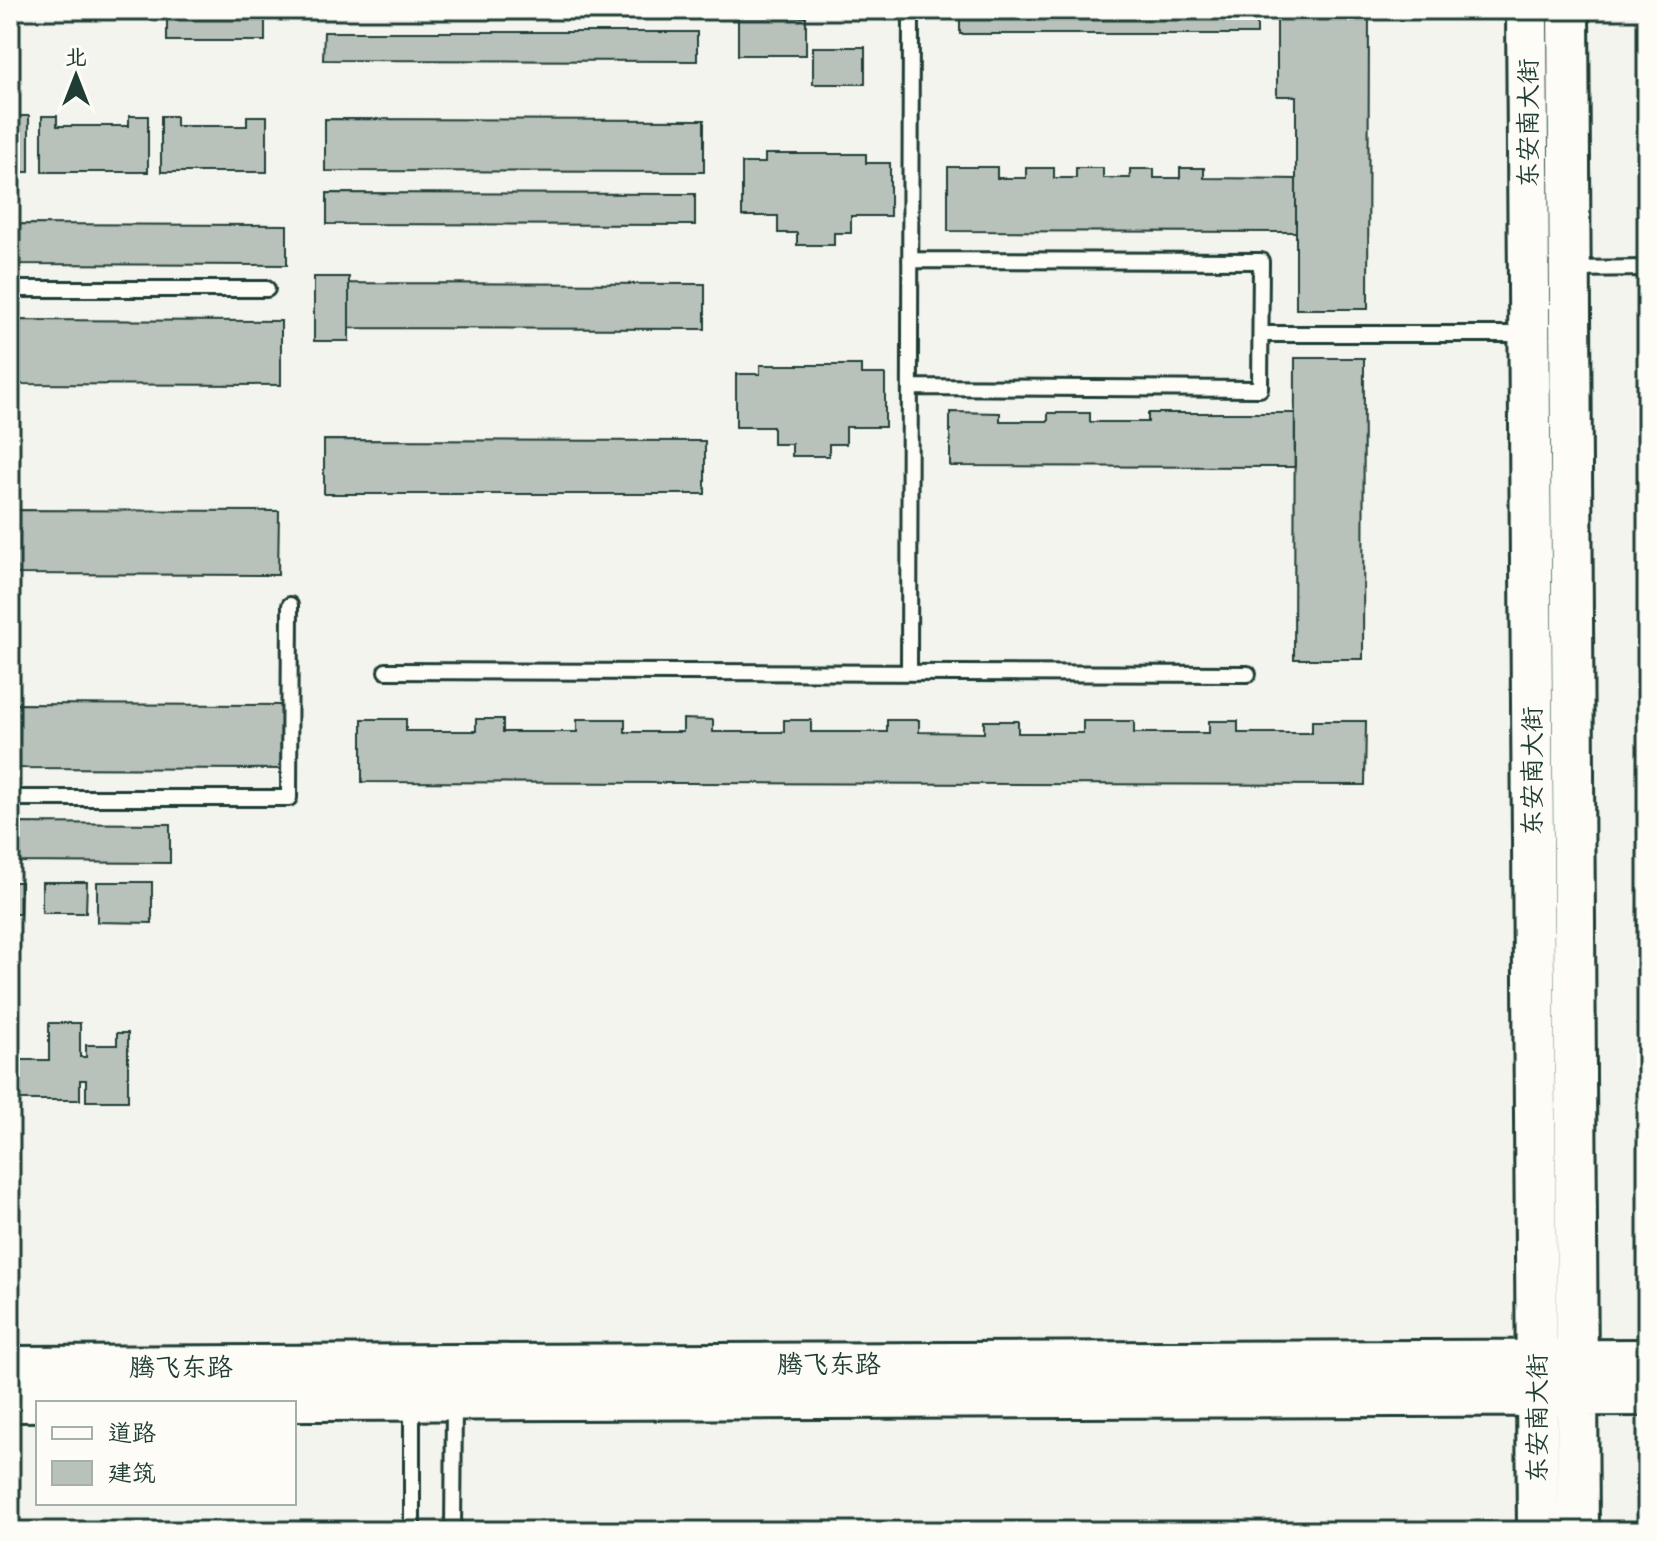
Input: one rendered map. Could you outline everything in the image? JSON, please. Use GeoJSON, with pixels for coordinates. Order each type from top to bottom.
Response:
{"type":"FeatureCollection","features":[{"type":"Feature","properties":{"kind":"street","name":"东安南大街"},"geometry":{"type":"LineString","coordinates":[[1527,10],[1538,1531]]}},
{"type":"Feature","properties":{"kind":"street","name":"东安南大街"},"geometry":{"type":"LineString","coordinates":[[1568,10],[1578,1531]]}},
{"type":"Feature","properties":{"kind":"street","name":"腾飞东路"},"geometry":{"type":"LineString","coordinates":[[1577,1378],[1647,1360]]}},
{"type":"Feature","properties":{"kind":"street","name":"腾飞东路"},"geometry":{"type":"LineString","coordinates":[[10,1367],[1577,1378],[1647,1395]]}},
{"type":"Feature","properties":{"kind":"street","name":"腾飞东路"},"geometry":{"type":"LineString","coordinates":[[10,1401],[412,1401],[1537,1378]]}},
{"type":"Feature","properties":{"kind":"lane"},"geometry":{"type":"LineString","coordinates":[[909,673],[911,10]]}},
{"type":"Feature","properties":{"kind":"lane"},"geometry":{"type":"LineString","coordinates":[[910,260],[1261,261],[1260,389],[910,387]]}},
{"type":"Feature","properties":{"kind":"lane"},"geometry":{"type":"LineString","coordinates":[[1570,269],[1647,268]]}},
{"type":"Feature","properties":{"kind":"lane"},"geometry":{"type":"LineString","coordinates":[[10,289],[267,289]]}},
{"type":"Feature","properties":{"kind":"lane"},"geometry":{"type":"LineString","coordinates":[[1261,334],[1529,334]]}},
{"type":"Feature","properties":{"kind":"lane"},"geometry":{"type":"LineString","coordinates":[[10,798],[289,798],[290,605]]}},
{"type":"Feature","properties":{"kind":"lane"},"geometry":{"type":"LineString","coordinates":[[386,671],[1248,674]]}},
{"type":"Feature","properties":{"kind":"lane"},"geometry":{"type":"LineString","coordinates":[[453,1531],[454,1400]]}},
{"type":"Feature","properties":{"kind":"lane"},"geometry":{"type":"LineString","coordinates":[[412,1401],[412,1531]]}},
{"type":"Feature","properties":{"kind":"building"},"geometry":{"type":"Polygon","coordinates":[[[167,10],[265,10],[265,41],[167,41],[167,10]]]}},
{"type":"Feature","properties":{"kind":"building"},"geometry":{"type":"Polygon","coordinates":[[[960,10],[1257,10],[1257,34],[960,34],[960,10]]]}},
{"type":"Feature","properties":{"kind":"building"},"geometry":{"type":"Polygon","coordinates":[[[1277,10],[1369,10],[1368,309],[1296,309],[1296,96],[1277,96],[1277,10]]]}},
{"type":"Feature","properties":{"kind":"building"},"geometry":{"type":"Polygon","coordinates":[[[738,17],[806,17],[806,55],[738,55],[738,17]]]}},
{"type":"Feature","properties":{"kind":"building"},"geometry":{"type":"Polygon","coordinates":[[[324,32],[697,32],[697,61],[323,60],[324,32]]]}},
{"type":"Feature","properties":{"kind":"building"},"geometry":{"type":"Polygon","coordinates":[[[813,47],[865,47],[865,84],[813,84],[813,47]]]}},
{"type":"Feature","properties":{"kind":"building"},"geometry":{"type":"Polygon","coordinates":[[[10,116],[29,116],[29,172],[10,172],[10,116]]]}},
{"type":"Feature","properties":{"kind":"building"},"geometry":{"type":"Polygon","coordinates":[[[42,116],[57,116],[57,126],[129,126],[129,116],[148,116],[148,172],[42,172],[42,116]]]}},
{"type":"Feature","properties":{"kind":"building"},"geometry":{"type":"Polygon","coordinates":[[[161,116],[176,116],[176,126],[247,126],[247,116],[267,116],[267,172],[161,172],[161,116]]]}},
{"type":"Feature","properties":{"kind":"building"},"geometry":{"type":"Polygon","coordinates":[[[325,119],[704,120],[704,172],[325,171],[325,119]]]}},
{"type":"Feature","properties":{"kind":"building"},"geometry":{"type":"Polygon","coordinates":[[[765,154],[866,154],[866,163],[890,163],[890,216],[851,216],[851,233],[834,233],[834,245],[797,245],[797,233],[778,233],[778,216],[742,216],[742,163],[765,163],[765,154]]]}},
{"type":"Feature","properties":{"kind":"building"},"geometry":{"type":"Polygon","coordinates":[[[948,167],[997,167],[997,178],[1026,178],[1026,168],[1054,168],[1054,178],[1076,178],[1076,168],[1103,168],[1103,178],[1130,178],[1130,169],[1154,169],[1154,178],[1180,178],[1180,168],[1204,168],[1204,178],[1296,179],[1296,232],[948,231],[948,167]]]}},
{"type":"Feature","properties":{"kind":"building"},"geometry":{"type":"Polygon","coordinates":[[[327,193],[695,194],[695,225],[327,224],[327,193]]]}},
{"type":"Feature","properties":{"kind":"building"},"geometry":{"type":"Polygon","coordinates":[[[10,224],[287,225],[287,265],[10,264],[10,224]]]}},
{"type":"Feature","properties":{"kind":"building"},"geometry":{"type":"Polygon","coordinates":[[[314,277],[349,277],[349,341],[314,341],[314,277]]]}},
{"type":"Feature","properties":{"kind":"building"},"geometry":{"type":"Polygon","coordinates":[[[349,283],[705,284],[705,329],[349,328],[349,283]]]}},
{"type":"Feature","properties":{"kind":"building"},"geometry":{"type":"Polygon","coordinates":[[[10,320],[281,321],[281,385],[10,384],[10,320]]]}},
{"type":"Feature","properties":{"kind":"building"},"geometry":{"type":"Polygon","coordinates":[[[1295,358],[1364,358],[1363,659],[1294,659],[1295,358]]]}},
{"type":"Feature","properties":{"kind":"building"},"geometry":{"type":"Polygon","coordinates":[[[760,365],[861,365],[861,374],[885,374],[885,427],[846,427],[846,444],[829,444],[829,456],[792,456],[792,444],[773,444],[773,427],[736,427],[736,374],[760,374],[760,365]]]}},
{"type":"Feature","properties":{"kind":"building"},"geometry":{"type":"Polygon","coordinates":[[[950,412],[1000,413],[1000,421],[1048,421],[1048,413],[1090,413],[1090,422],[1148,422],[1148,413],[1295,413],[1295,467],[950,466],[950,412]]]}},
{"type":"Feature","properties":{"kind":"building"},"geometry":{"type":"Polygon","coordinates":[[[324,440],[705,441],[705,494],[324,494],[324,440]]]}},
{"type":"Feature","properties":{"kind":"building"},"geometry":{"type":"Polygon","coordinates":[[[10,510],[279,511],[278,575],[10,574],[10,510]]]}},
{"type":"Feature","properties":{"kind":"building"},"geometry":{"type":"Polygon","coordinates":[[[10,704],[281,705],[281,769],[10,768],[10,704]]]}},
{"type":"Feature","properties":{"kind":"building"},"geometry":{"type":"Polygon","coordinates":[[[362,719],[406,719],[406,731],[476,731],[476,719],[503,719],[503,732],[577,732],[577,719],[625,719],[625,732],[683,732],[683,719],[713,720],[713,732],[784,732],[784,720],[811,720],[811,732],[887,732],[887,720],[919,720],[919,732],[984,733],[984,721],[1018,721],[1018,733],[1083,733],[1083,721],[1134,721],[1134,733],[1209,733],[1209,721],[1238,721],[1238,733],[1312,733],[1312,721],[1366,721],[1365,785],[362,782],[362,719]]]}},
{"type":"Feature","properties":{"kind":"building"},"geometry":{"type":"Polygon","coordinates":[[[10,823],[170,824],[170,863],[10,862],[10,823]]]}},
{"type":"Feature","properties":{"kind":"building"},"geometry":{"type":"Polygon","coordinates":[[[10,882],[21,882],[20,914],[10,914],[10,882]]]}},
{"type":"Feature","properties":{"kind":"building"},"geometry":{"type":"Polygon","coordinates":[[[42,882],[87,882],[86,913],[42,913],[42,882]]]}},
{"type":"Feature","properties":{"kind":"building"},"geometry":{"type":"Polygon","coordinates":[[[97,882],[152,882],[152,923],[97,922],[97,882]]]}},
{"type":"Feature","properties":{"kind":"building"},"geometry":{"type":"Polygon","coordinates":[[[49,1023],[80,1023],[80,1057],[86,1057],[86,1045],[117,1045],[117,1033],[128,1033],[128,1101],[86,1101],[86,1080],[80,1080],[80,1100],[10,1100],[10,1060],[49,1060],[49,1023]]]}}]}
